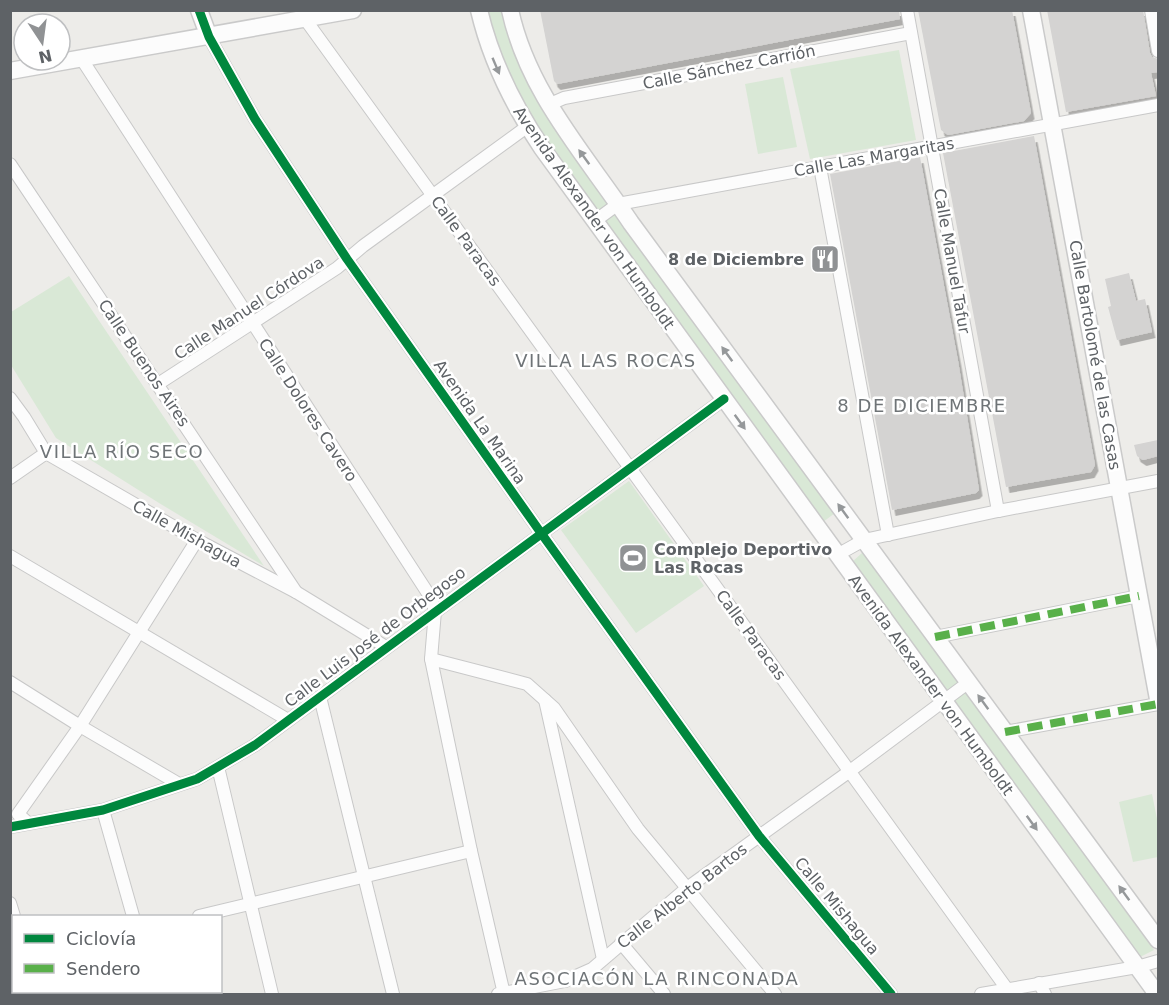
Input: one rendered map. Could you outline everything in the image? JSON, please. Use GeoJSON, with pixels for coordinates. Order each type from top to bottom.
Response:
{"type":"FeatureCollection","features":[{"type":"Feature","properties":{"kind":"main road","name":"Avenida La Marina"},"geometry":{"type":"LineString","coordinates":[[199,10],[209,37]]}},
{"type":"Feature","properties":{"kind":"main road"},"geometry":{"type":"LineString","coordinates":[[10,71],[353,10]]}},
{"type":"Feature","properties":{"kind":"main road","name":"Avenida Alexander von Humboldt"},"geometry":{"type":"LineString","coordinates":[[479,10],[491,55],[511,99],[528,126],[1157,994]]}},
{"type":"Feature","properties":{"kind":"main road","name":"Avenida Alexander von Humboldt"},"geometry":{"type":"LineString","coordinates":[[510,10],[519,45],[548,105],[618,204],[1158,940]]}},
{"type":"Feature","properties":{"kind":"main road","name":"Calle Bartolomé de las Casas"},"geometry":{"type":"LineString","coordinates":[[1031,10],[1158,699]]}},
{"type":"Feature","properties":{"kind":"street","name":"Calle Manuel Tafur"},"geometry":{"type":"LineString","coordinates":[[907,10],[998,512]]}},
{"type":"Feature","properties":{"kind":"street"},"geometry":{"type":"LineString","coordinates":[[1151,10],[1158,51]]}},
{"type":"Feature","properties":{"kind":"street","name":"Calle Paracas"},"geometry":{"type":"LineString","coordinates":[[305,19],[1007,989]]}},
{"type":"Feature","properties":{"kind":"street","name":"Calle Sánchez Carrión"},"geometry":{"type":"LineString","coordinates":[[548,105],[564,98],[911,33]]}},
{"type":"Feature","properties":{"kind":"street","name":"Avenida La Marina"},"geometry":{"type":"LineString","coordinates":[[209,37],[255,119],[347,259],[759,836]]}},
{"type":"Feature","properties":{"kind":"street","name":"Calle Dolores Cavero"},"geometry":{"type":"LineString","coordinates":[[81,58],[431,598],[435,611]]}},
{"type":"Feature","properties":{"kind":"street","name":"Calle Las Margaritas"},"geometry":{"type":"LineString","coordinates":[[595,221],[618,204],[1158,105]]}},
{"type":"Feature","properties":{"kind":"street","name":"Calle Manuel Córdova"},"geometry":{"type":"LineString","coordinates":[[158,384],[337,268],[432,195],[528,126]]}},
{"type":"Feature","properties":{"kind":"street","name":"Calle Buenos Aires"},"geometry":{"type":"LineString","coordinates":[[10,164],[296,592]]}},
{"type":"Feature","properties":{"kind":"street"},"geometry":{"type":"LineString","coordinates":[[820,167],[888,535]]}},
{"type":"Feature","properties":{"kind":"street","name":"Calle Mishagua"},"geometry":{"type":"LineString","coordinates":[[10,398],[46,453],[197,540],[296,592],[386,647]]}},
{"type":"Feature","properties":{"kind":"street","name":"Calle Luis José de Orbegoso"},"geometry":{"type":"LineString","coordinates":[[10,827],[103,810],[197,778],[255,745],[724,399]]}},
{"type":"Feature","properties":{"kind":"street"},"geometry":{"type":"LineString","coordinates":[[10,478],[46,453]]}},
{"type":"Feature","properties":{"kind":"street"},"geometry":{"type":"LineString","coordinates":[[837,555],[864,540],[1158,481]]}},
{"type":"Feature","properties":{"kind":"street"},"geometry":{"type":"LineString","coordinates":[[28,824],[14,811],[80,726],[140,634],[197,540]]}},
{"type":"Feature","properties":{"kind":"street"},"geometry":{"type":"LineString","coordinates":[[10,556],[288,720]]}},
{"type":"Feature","properties":{"kind":"street"},"geometry":{"type":"LineString","coordinates":[[935,637],[1139,596]]}},
{"type":"Feature","properties":{"kind":"street"},"geometry":{"type":"LineString","coordinates":[[435,611],[431,659],[502,994]]}},
{"type":"Feature","properties":{"kind":"street"},"geometry":{"type":"LineString","coordinates":[[431,659],[527,684],[554,708],[638,829],[775,994]]}},
{"type":"Feature","properties":{"kind":"street"},"geometry":{"type":"LineString","coordinates":[[10,682],[179,784]]}},
{"type":"Feature","properties":{"kind":"street","name":"Calle Alberto Bartos"},"geometry":{"type":"LineString","coordinates":[[502,994],[566,981],[592,969],[687,888],[969,682]]}},
{"type":"Feature","properties":{"kind":"street"},"geometry":{"type":"LineString","coordinates":[[320,697],[393,994]]}},
{"type":"Feature","properties":{"kind":"street"},"geometry":{"type":"LineString","coordinates":[[545,700],[603,959]]}},
{"type":"Feature","properties":{"kind":"street"},"geometry":{"type":"LineString","coordinates":[[1005,732],[1158,705]]}},
{"type":"Feature","properties":{"kind":"street"},"geometry":{"type":"LineString","coordinates":[[218,767],[272,994]]}},
{"type":"Feature","properties":{"kind":"street"},"geometry":{"type":"LineString","coordinates":[[103,810],[133,915]]}},
{"type":"Feature","properties":{"kind":"street","name":"Calle Mishagua"},"geometry":{"type":"LineString","coordinates":[[759,836],[891,994]]}},
{"type":"Feature","properties":{"kind":"street"},"geometry":{"type":"LineString","coordinates":[[203,915],[471,851]]}},
{"type":"Feature","properties":{"kind":"street"},"geometry":{"type":"LineString","coordinates":[[621,943],[664,994]]}},
{"type":"Feature","properties":{"kind":"street"},"geometry":{"type":"LineString","coordinates":[[981,994],[1007,989],[1042,989],[1158,961]]}},
{"type":"Feature","properties":{"kind":"green space"},"geometry":{"type":"Polygon","coordinates":[[[484,11],[502,11],[522,72],[545,115],[835,513],[823,522],[533,124],[513,87],[484,11]]]}},
{"type":"Feature","properties":{"kind":"green space"},"geometry":{"type":"Polygon","coordinates":[[[899,50],[916,140],[810,159],[790,69],[899,50]]]}},
{"type":"Feature","properties":{"kind":"green space"},"geometry":{"type":"Polygon","coordinates":[[[783,77],[797,147],[758,154],[745,84],[783,77]]]}},
{"type":"Feature","properties":{"kind":"green space"},"geometry":{"type":"Polygon","coordinates":[[[69,276],[264,566],[56,438],[11,365],[11,312],[69,276]]]}},
{"type":"Feature","properties":{"kind":"green space","name":"Complejo Deportivo Las Rocas"},"geometry":{"type":"Polygon","coordinates":[[[629,481],[704,586],[636,633],[561,530],[629,481]]]}},
{"type":"Feature","properties":{"kind":"green space"},"geometry":{"type":"Polygon","coordinates":[[[863,552],[1154,950],[1140,957],[851,563],[863,552]]]}},
{"type":"Feature","properties":{"kind":"green space"},"geometry":{"type":"Polygon","coordinates":[[[1152,794],[1158,824],[1158,857],[1133,862],[1119,802],[1152,794]]]}},
{"type":"Feature","properties":{"kind":"building"},"geometry":{"type":"Polygon","coordinates":[[[540,10],[899,10],[900,19],[557,84],[554,81],[540,10]]]}},
{"type":"Feature","properties":{"kind":"building"},"geometry":{"type":"Polygon","coordinates":[[[918,10],[1012,10],[1031,113],[1024,121],[948,135],[941,130],[918,10]]]}},
{"type":"Feature","properties":{"kind":"building"},"geometry":{"type":"Polygon","coordinates":[[[1047,10],[1143,10],[1150,53],[1152,57],[1158,59],[1158,72],[1151,73],[1156,96],[1066,112],[1047,10]]]}},
{"type":"Feature","properties":{"kind":"building"},"geometry":{"type":"Polygon","coordinates":[[[1034,136],[1095,465],[1091,472],[1006,487],[943,153],[1034,136]]]}},
{"type":"Feature","properties":{"kind":"building"},"geometry":{"type":"Polygon","coordinates":[[[920,157],[958,361],[979,490],[976,493],[892,510],[830,174],[920,157]]]}},
{"type":"Feature","properties":{"kind":"building"},"geometry":{"type":"Polygon","coordinates":[[[1129,273],[1136,301],[1145,299],[1152,332],[1117,340],[1108,307],[1111,306],[1105,279],[1129,273]]]}},
{"type":"Feature","properties":{"kind":"building"},"geometry":{"type":"Polygon","coordinates":[[[1158,440],[1158,456],[1143,460],[1137,456],[1134,445],[1158,440]]]}},
{"type":"Feature","properties":{"kind":"marked path"},"geometry":{"type":"LineString","coordinates":[[935,637],[1139,596]]}},
{"type":"Feature","properties":{"kind":"marked path"},"geometry":{"type":"LineString","coordinates":[[1005,732],[1158,704]]}},
{"type":"Feature","properties":{"kind":"cycle path"},"geometry":{"type":"LineString","coordinates":[[199,10],[209,37],[255,119],[347,259],[759,836],[891,994]]}},
{"type":"Feature","properties":{"kind":"cycle path"},"geometry":{"type":"LineString","coordinates":[[10,827],[103,810],[197,779],[255,745],[724,399]]}},
{"type":"Feature","properties":{"kind":"place","name":"8 de Diciembre"},"geometry":{"type":"Point","coordinates":[825,259]}},
{"type":"Feature","properties":{"kind":"place","name":"Complejo Deportivo Las Rocas"},"geometry":{"type":"Point","coordinates":[633,558]}},
{"type":"Feature","properties":{"kind":"district","name":"VILLA LAS ROCAS"},"geometry":{"type":"Point","coordinates":[606,360]}},
{"type":"Feature","properties":{"kind":"district","name":"8 DE DICIEMBRE"},"geometry":{"type":"Point","coordinates":[922,405]}},
{"type":"Feature","properties":{"kind":"district","name":"VILLA RÍO SECO"},"geometry":{"type":"Point","coordinates":[122,451]}},
{"type":"Feature","properties":{"kind":"district","name":"ASOCIACÓN LA RINCONADA"},"geometry":{"type":"Point","coordinates":[657,978]}}]}
